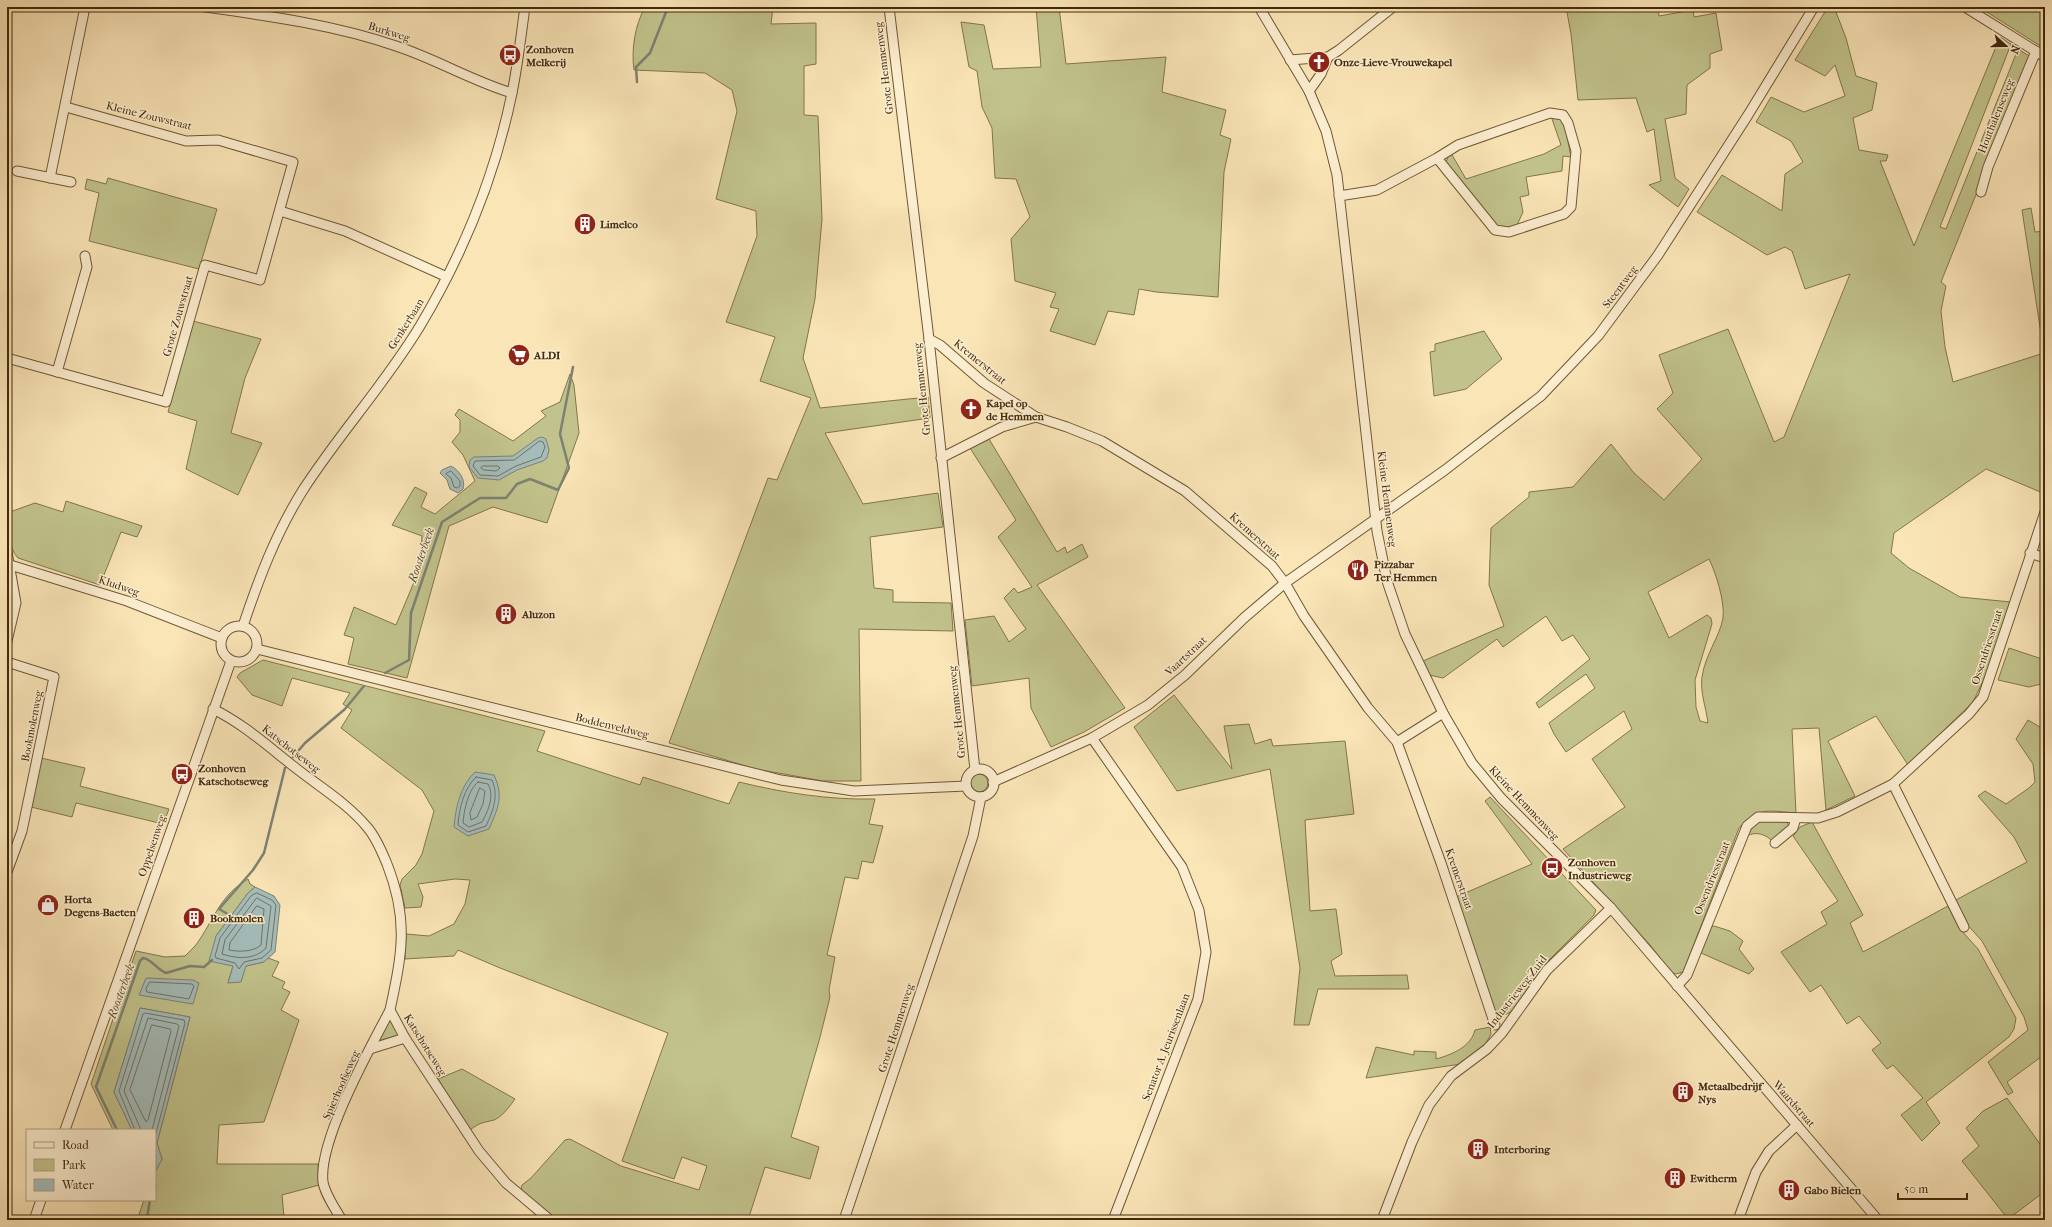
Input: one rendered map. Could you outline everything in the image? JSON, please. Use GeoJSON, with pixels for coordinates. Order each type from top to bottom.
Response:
{"type":"FeatureCollection","features":[{"type":"Feature","properties":{"kind":"street"},"geometry":{"type":"LineString","coordinates":[[50,178],[86,7]]}},
{"type":"Feature","properties":{"kind":"street","name":"Burkweg"},"geometry":{"type":"LineString","coordinates":[[205,7],[295,22],[371,38],[422,55],[491,86],[512,93]]}},
{"type":"Feature","properties":{"kind":"street","name":"Genkerbaan"},"geometry":{"type":"LineString","coordinates":[[243,626],[262,572],[275,541],[302,491],[407,346],[447,277],[480,205],[494,164],[512,93],[525,7]]}},
{"type":"Feature","properties":{"kind":"street","name":"Grote Hemmenweg"},"geometry":{"type":"LineString","coordinates":[[889,7],[929,339],[975,770]]}},
{"type":"Feature","properties":{"kind":"street","name":"Kleine Hemmenweg"},"geometry":{"type":"LineString","coordinates":[[1259,7],[1309,91],[1332,151],[1340,196],[1376,519],[1387,581],[1402,627],[1415,658],[1443,714],[1472,763],[1486,782],[1537,836],[1611,908],[1677,986]]}},
{"type":"Feature","properties":{"kind":"street"},"geometry":{"type":"LineString","coordinates":[[1290,60],[1328,56],[1339,50],[1393,7]]}},
{"type":"Feature","properties":{"kind":"street","name":"Steentweg"},"geometry":{"type":"LineString","coordinates":[[1376,519],[1541,396],[1598,336],[1626,300],[1686,212],[1814,7]]}},
{"type":"Feature","properties":{"kind":"street"},"geometry":{"type":"LineString","coordinates":[[1965,7],[2045,57]]}},
{"type":"Feature","properties":{"kind":"street","name":"Houthalenseweg"},"geometry":{"type":"LineString","coordinates":[[1981,192],[1988,168],[2036,51]]}},
{"type":"Feature","properties":{"kind":"street"},"geometry":{"type":"LineString","coordinates":[[1309,91],[1321,74],[1328,56]]}},
{"type":"Feature","properties":{"kind":"street","name":"Kleine Zouwstraat"},"geometry":{"type":"LineString","coordinates":[[66,107],[186,140],[218,140],[293,162],[280,211]]}},
{"type":"Feature","properties":{"kind":"street"},"geometry":{"type":"LineString","coordinates":[[1340,196],[1377,190],[1458,145],[1550,113],[1563,115],[1568,123],[1576,151],[1571,207],[1564,214],[1509,232],[1495,230],[1437,158]]}},
{"type":"Feature","properties":{"kind":"street"},"geometry":{"type":"LineString","coordinates":[[16,171],[71,182]]}},
{"type":"Feature","properties":{"kind":"street"},"geometry":{"type":"LineString","coordinates":[[280,211],[345,231],[447,277]]}},
{"type":"Feature","properties":{"kind":"street","name":"Grote Zouwstraat"},"geometry":{"type":"LineString","coordinates":[[7,358],[166,402],[205,265],[260,280],[280,211]]}},
{"type":"Feature","properties":{"kind":"street"},"geometry":{"type":"LineString","coordinates":[[57,372],[87,267],[85,256]]}},
{"type":"Feature","properties":{"kind":"street","name":"Kremerstraat"},"geometry":{"type":"LineString","coordinates":[[929,339],[944,348],[984,383],[1036,417],[1068,427],[1102,441],[1185,491],[1272,566],[1285,583],[1304,616],[1368,708],[1397,742],[1441,863],[1495,1025]]}},
{"type":"Feature","properties":{"kind":"street"},"geometry":{"type":"LineString","coordinates":[[941,458],[1002,427],[1036,417]]}},
{"type":"Feature","properties":{"kind":"street","name":"Ossendriesstraat"},"geometry":{"type":"LineString","coordinates":[[1677,986],[1687,975],[1747,826],[1758,817],[1818,818],[1836,812],[1893,784],[1969,714],[1983,697],[2045,512]]}},
{"type":"Feature","properties":{"kind":"street","name":"Vaartstraat"},"geometry":{"type":"LineString","coordinates":[[993,782],[1092,738],[1148,705],[1185,675],[1244,618],[1285,583],[1312,562],[1376,519]]}},
{"type":"Feature","properties":{"kind":"street"},"geometry":{"type":"LineString","coordinates":[[7,552],[16,603],[7,641]]}},
{"type":"Feature","properties":{"kind":"street"},"geometry":{"type":"LineString","coordinates":[[2030,553],[2045,558]]}},
{"type":"Feature","properties":{"kind":"street","name":"Kludweg"},"geometry":{"type":"LineString","coordinates":[[9,564],[128,601],[222,638]]}},
{"type":"Feature","properties":{"kind":"street"},"geometry":{"type":"LineString","coordinates":[[243,626],[250,629],[255,635],[257,649],[253,656],[247,661],[239,663],[231,661],[223,654],[221,649],[222,638],[230,628],[243,626]]}},
{"type":"Feature","properties":{"kind":"street","name":"Boddenveldweg"},"geometry":{"type":"LineString","coordinates":[[257,649],[781,780],[854,791],[966,786]]}},
{"type":"Feature","properties":{"kind":"street","name":"Oppelsenweg"},"geometry":{"type":"LineString","coordinates":[[65,1129],[231,661]]}},
{"type":"Feature","properties":{"kind":"street","name":"Bookmolenweg"},"geometry":{"type":"LineString","coordinates":[[7,662],[54,677],[22,831],[7,872]]}},
{"type":"Feature","properties":{"kind":"street","name":"Katschotseweg"},"geometry":{"type":"LineString","coordinates":[[213,709],[237,722],[342,804],[368,827],[381,849],[392,878],[402,925],[401,960],[390,1010],[405,1038],[479,1151],[506,1183],[550,1220]]}},
{"type":"Feature","properties":{"kind":"street"},"geometry":{"type":"LineString","coordinates":[[1397,742],[1443,714]]}},
{"type":"Feature","properties":{"kind":"street","name":"Senator A. Jeurissenlaan"},"geometry":{"type":"LineString","coordinates":[[1092,738],[1182,867],[1199,910],[1206,952],[1198,1000],[1113,1220]]}},
{"type":"Feature","properties":{"kind":"street","name":"Grote Hemmenweg"},"geometry":{"type":"LineString","coordinates":[[844,1220],[973,836],[981,797],[989,794],[993,782],[987,772],[975,770],[969,774],[966,786]]}},
{"type":"Feature","properties":{"kind":"street"},"geometry":{"type":"LineString","coordinates":[[1893,784],[1964,927]]}},
{"type":"Feature","properties":{"kind":"street"},"geometry":{"type":"LineString","coordinates":[[966,786],[970,793],[981,797]]}},
{"type":"Feature","properties":{"kind":"street"},"geometry":{"type":"LineString","coordinates":[[1775,843],[1793,828],[1796,818]]}},
{"type":"Feature","properties":{"kind":"street","name":"Industrieweg-Zuid"},"geometry":{"type":"LineString","coordinates":[[1382,1220],[1412,1142],[1434,1099],[1451,1076],[1487,1049],[1502,1034],[1547,970],[1611,908]]}},
{"type":"Feature","properties":{"kind":"street","name":"Waardstraat"},"geometry":{"type":"LineString","coordinates":[[1677,986],[1878,1220]]}},
{"type":"Feature","properties":{"kind":"street","name":"Spierhoofseweg"},"geometry":{"type":"LineString","coordinates":[[342,1220],[323,1183],[324,1160],[339,1114],[390,1010]]}},
{"type":"Feature","properties":{"kind":"street","name":"Spierhoofseweg"},"geometry":{"type":"LineString","coordinates":[[370,1049],[405,1038]]}},
{"type":"Feature","properties":{"kind":"street"},"geometry":{"type":"LineString","coordinates":[[1738,1220],[1756,1172],[1769,1151],[1797,1125]]}},
{"type":"Feature","properties":{"kind":"street"},"geometry":{"type":"LineString","coordinates":[[34,1220],[41,1201]]}},
{"type":"Feature","properties":{"kind":"green space"},"geometry":{"type":"Polygon","coordinates":[[[645,7],[773,7],[771,24],[816,23],[816,64],[804,66],[804,115],[818,116],[822,219],[815,299],[803,358],[820,408],[928,397],[930,418],[825,433],[863,504],[938,493],[943,527],[870,537],[874,588],[893,590],[893,602],[951,603],[953,631],[859,629],[861,781],[823,781],[756,769],[669,743],[768,478],[777,480],[811,398],[760,381],[775,337],[726,322],[757,236],[756,211],[716,199],[737,111],[732,90],[705,73],[634,70],[633,54],[636,30],[645,7]]]}},
{"type":"Feature","properties":{"kind":"green space"},"geometry":{"type":"Polygon","coordinates":[[[1036,7],[1059,7],[1066,64],[1166,57],[1162,92],[1226,110],[1220,135],[1231,139],[1224,172],[1218,297],[1156,292],[1139,289],[1134,315],[1108,311],[1095,345],[1050,331],[1059,309],[1050,307],[1056,293],[1015,281],[1011,239],[1030,217],[1016,179],[995,178],[992,128],[982,107],[977,71],[969,67],[961,22],[984,25],[993,69],[1041,67],[1036,7]]]}},
{"type":"Feature","properties":{"kind":"green space"},"geometry":{"type":"Polygon","coordinates":[[[1566,7],[1658,7],[1659,16],[1693,10],[1694,17],[1716,13],[1722,50],[1710,54],[1710,68],[1687,85],[1686,114],[1665,119],[1675,178],[1689,189],[1678,207],[1649,185],[1661,181],[1654,129],[1647,132],[1636,98],[1578,100],[1571,34],[1566,7]]]}},
{"type":"Feature","properties":{"kind":"green space"},"geometry":{"type":"Polygon","coordinates":[[[1828,7],[1834,7],[1846,38],[1856,76],[1877,83],[1872,110],[1853,118],[1859,150],[1888,155],[1886,161],[1880,161],[1914,246],[2000,37],[2011,44],[1940,227],[1946,229],[2018,49],[2031,57],[1941,282],[1946,286],[1941,311],[1945,347],[1953,382],[2044,353],[2022,210],[2031,208],[2035,232],[2045,231],[2045,494],[1986,469],[1894,533],[1891,553],[1909,568],[1960,597],[2011,602],[1984,679],[1973,702],[1908,765],[1876,716],[1828,741],[1855,796],[1826,810],[1819,728],[1792,729],[1796,813],[1771,811],[1759,813],[1746,821],[1739,828],[1683,972],[1676,974],[1671,972],[1651,946],[1563,849],[1625,807],[1592,759],[1632,729],[1624,711],[1566,752],[1554,734],[1549,723],[1595,688],[1586,674],[1539,708],[1536,703],[1590,659],[1573,635],[1562,641],[1546,616],[1503,647],[1497,639],[1443,678],[1429,675],[1423,661],[1504,626],[1489,585],[1491,528],[1529,497],[1529,492],[1573,487],[1611,444],[1634,473],[1664,500],[1702,459],[1657,409],[1673,393],[1659,355],[1728,329],[1774,442],[1784,437],[1850,274],[1805,289],[1792,251],[1785,247],[1767,255],[1697,212],[1722,175],[1782,211],[1785,174],[1803,162],[1791,141],[1756,122],[1771,97],[1804,112],[1845,96],[1835,65],[1825,76],[1795,60],[1828,7]],[[1709,559],[1648,592],[1669,638],[1707,615],[1711,618],[1712,624],[1695,680],[1696,707],[1700,721],[1708,723],[1702,694],[1702,677],[1706,661],[1719,632],[1723,618],[1723,604],[1709,559]]]}},
{"type":"Feature","properties":{"kind":"green space"},"geometry":{"type":"Polygon","coordinates":[[[1979,7],[2045,7],[2045,49],[1979,7]]]}},
{"type":"Feature","properties":{"kind":"green space"},"geometry":{"type":"Polygon","coordinates":[[[1554,115],[1564,121],[1571,157],[1563,156],[1562,171],[1526,177],[1529,195],[1520,197],[1523,212],[1517,225],[1507,229],[1499,228],[1446,163],[1448,156],[1451,153],[1466,179],[1544,154],[1561,145],[1551,116],[1554,115]]]}},
{"type":"Feature","properties":{"kind":"green space"},"geometry":{"type":"Polygon","coordinates":[[[108,178],[217,209],[199,269],[89,241],[99,193],[85,189],[87,179],[106,184],[108,178]]]}},
{"type":"Feature","properties":{"kind":"green space"},"geometry":{"type":"Polygon","coordinates":[[[193,321],[261,339],[245,378],[231,433],[262,443],[238,495],[186,469],[197,421],[168,412],[193,321]]]}},
{"type":"Feature","properties":{"kind":"green space"},"geometry":{"type":"Polygon","coordinates":[[[1484,331],[1502,359],[1466,389],[1434,396],[1430,352],[1435,351],[1435,344],[1484,331]]]}},
{"type":"Feature","properties":{"kind":"green space"},"geometry":{"type":"Polygon","coordinates":[[[570,374],[574,385],[579,433],[547,523],[493,507],[449,526],[407,678],[348,664],[354,638],[344,635],[354,607],[396,625],[420,568],[422,536],[392,525],[415,487],[427,493],[421,507],[435,514],[475,481],[463,455],[452,442],[460,432],[460,420],[455,415],[459,409],[513,441],[546,416],[541,411],[560,402],[570,374]]]}},
{"type":"Feature","properties":{"kind":"green space"},"geometry":{"type":"Polygon","coordinates":[[[989,439],[1057,552],[1065,547],[1067,553],[1082,544],[1088,557],[1037,585],[1125,708],[1084,732],[1051,747],[1031,708],[1029,678],[972,686],[965,620],[994,616],[1009,642],[1026,629],[1004,598],[1014,588],[1018,593],[1032,587],[998,537],[1016,520],[970,448],[989,439]]]}},
{"type":"Feature","properties":{"kind":"green space"},"geometry":{"type":"Polygon","coordinates":[[[66,501],[142,526],[137,537],[121,532],[100,585],[18,558],[12,549],[8,531],[7,513],[35,503],[63,512],[66,501]]]}},
{"type":"Feature","properties":{"kind":"green space"},"geometry":{"type":"Polygon","coordinates":[[[2009,648],[2045,660],[2045,683],[2029,687],[1998,680],[2009,648]]]}},
{"type":"Feature","properties":{"kind":"green space"},"geometry":{"type":"Polygon","coordinates":[[[263,660],[545,731],[537,751],[640,785],[643,777],[729,804],[739,782],[807,795],[875,799],[869,824],[883,826],[873,863],[862,861],[858,879],[845,877],[827,955],[835,957],[829,990],[830,997],[819,1041],[791,1137],[819,1147],[810,1179],[765,1167],[748,1220],[548,1220],[521,1189],[522,1185],[531,1178],[565,1140],[570,1139],[621,1166],[699,1190],[707,1166],[682,1157],[674,1179],[622,1161],[668,1033],[500,968],[458,950],[454,956],[405,959],[406,934],[429,936],[454,924],[465,904],[470,880],[455,879],[418,884],[423,897],[421,907],[405,908],[400,885],[402,879],[416,865],[422,854],[434,811],[422,790],[341,728],[352,710],[343,704],[350,693],[292,678],[282,706],[252,695],[237,677],[240,673],[263,660]]]}},
{"type":"Feature","properties":{"kind":"green space"},"geometry":{"type":"Polygon","coordinates":[[[1174,695],[1232,769],[1224,726],[1249,724],[1255,744],[1271,739],[1273,746],[1345,741],[1354,814],[1305,820],[1310,911],[1336,909],[1342,954],[1331,961],[1335,976],[1407,975],[1409,989],[1318,989],[1309,1025],[1294,1025],[1300,968],[1270,769],[1177,791],[1134,727],[1174,695]]]}},
{"type":"Feature","properties":{"kind":"green space"},"geometry":{"type":"Polygon","coordinates":[[[2028,720],[2045,730],[2045,1054],[2007,1082],[2013,1092],[2008,1095],[1988,1062],[2028,1030],[2024,1017],[1982,941],[1965,922],[1954,901],[2027,862],[2014,837],[1978,796],[1985,791],[2006,804],[2035,782],[2033,764],[2016,739],[2028,720]]]}},
{"type":"Feature","properties":{"kind":"green space"},"geometry":{"type":"Polygon","coordinates":[[[41,758],[85,768],[80,786],[169,809],[163,824],[76,803],[72,817],[31,807],[41,758]]]}},
{"type":"Feature","properties":{"kind":"green space"},"geometry":{"type":"Polygon","coordinates":[[[979,774],[985,777],[988,783],[985,789],[979,792],[973,789],[970,783],[973,777],[979,774]]]}},
{"type":"Feature","properties":{"kind":"green space"},"geometry":{"type":"Polygon","coordinates":[[[1490,797],[1596,910],[1594,915],[1546,963],[1511,1012],[1502,1016],[1495,1014],[1456,897],[1532,864],[1485,801],[1490,797]]]}},
{"type":"Feature","properties":{"kind":"green space"},"geometry":{"type":"Polygon","coordinates":[[[1762,821],[1787,822],[1789,826],[1773,842],[1761,834],[1750,834],[1747,836],[1754,824],[1762,821]]]}},
{"type":"Feature","properties":{"kind":"green space"},"geometry":{"type":"Polygon","coordinates":[[[1812,822],[1863,915],[1850,923],[1863,952],[1948,906],[1959,928],[1978,949],[2016,1018],[2014,1029],[2009,1037],[1926,1102],[1940,1123],[1922,1141],[1901,1115],[1923,1098],[1893,1065],[1887,1069],[1872,1050],[1881,1043],[1859,1016],[1847,1024],[1821,985],[1810,992],[1781,952],[1827,924],[1821,912],[1838,901],[1793,836],[1800,827],[1812,822]]]}},
{"type":"Feature","properties":{"kind":"green space"},"geometry":{"type":"Polygon","coordinates":[[[248,879],[250,884],[255,887],[248,893],[216,936],[233,966],[228,983],[246,966],[264,962],[268,958],[279,962],[272,976],[285,982],[282,988],[290,992],[281,1010],[299,1020],[264,1122],[219,1125],[217,1164],[318,1164],[319,1185],[282,1195],[284,1217],[272,1220],[137,1220],[144,1201],[156,1201],[156,1169],[162,1159],[157,1143],[190,1017],[140,1008],[114,1092],[132,1129],[113,1129],[91,1084],[136,951],[165,957],[185,956],[198,942],[225,899],[239,885],[248,879]]]}},
{"type":"Feature","properties":{"kind":"green space"},"geometry":{"type":"Polygon","coordinates":[[[1714,926],[1730,931],[1743,941],[1739,949],[1754,969],[1749,974],[1701,953],[1711,927],[1714,926]]]}},
{"type":"Feature","properties":{"kind":"green space"},"geometry":{"type":"Polygon","coordinates":[[[390,1018],[400,1035],[378,1041],[390,1018]]]}},
{"type":"Feature","properties":{"kind":"green space"},"geometry":{"type":"Polygon","coordinates":[[[1490,1027],[1491,1034],[1486,1043],[1461,1064],[1366,1078],[1376,1047],[1414,1055],[1414,1051],[1436,1052],[1436,1059],[1454,1053],[1465,1046],[1473,1036],[1475,1030],[1490,1027]]]}},
{"type":"Feature","properties":{"kind":"green space"},"geometry":{"type":"Polygon","coordinates":[[[462,1069],[515,1099],[506,1111],[497,1119],[479,1124],[470,1130],[438,1079],[462,1069]]]}},
{"type":"Feature","properties":{"kind":"green space"},"geometry":{"type":"Polygon","coordinates":[[[2007,1098],[2045,1151],[2045,1200],[2040,1195],[2008,1219],[1962,1161],[1979,1146],[1966,1128],[1983,1111],[2007,1098]]]}},
{"type":"Feature","properties":{"kind":"water"},"geometry":{"type":"Polygon","coordinates":[[[542,437],[546,439],[549,450],[547,458],[543,461],[517,470],[499,480],[478,478],[469,467],[470,460],[474,457],[513,456],[538,438],[542,437]]]}},
{"type":"Feature","properties":{"kind":"water"},"geometry":{"type":"Polygon","coordinates":[[[451,466],[457,470],[464,482],[463,489],[458,493],[450,489],[447,480],[440,473],[442,470],[451,466]]]}},
{"type":"Feature","properties":{"kind":"water"},"geometry":{"type":"Polygon","coordinates":[[[475,772],[494,775],[499,790],[499,802],[489,829],[468,836],[454,827],[456,812],[462,790],[475,772]]]}},
{"type":"Feature","properties":{"kind":"water"},"geometry":{"type":"Polygon","coordinates":[[[255,887],[274,896],[280,905],[275,952],[264,962],[246,966],[241,982],[228,983],[233,966],[209,961],[216,936],[248,893],[255,887]]]}},
{"type":"Feature","properties":{"kind":"water"},"geometry":{"type":"Polygon","coordinates":[[[146,978],[193,980],[199,983],[193,1004],[139,995],[146,978]]]}},
{"type":"Feature","properties":{"kind":"water"},"geometry":{"type":"Polygon","coordinates":[[[140,1008],[190,1017],[157,1143],[162,1159],[156,1171],[156,1129],[132,1129],[114,1092],[140,1008]]]}},
{"type":"Feature","properties":{"kind":"waterway","name":"Roosterbeek"},"geometry":{"type":"LineString","coordinates":[[637,82],[636,67],[650,53],[668,7]]}},
{"type":"Feature","properties":{"kind":"waterway","name":"Roosterbeek"},"geometry":{"type":"LineString","coordinates":[[385,673],[409,660],[411,613],[442,522],[480,498],[506,498],[517,484],[530,479],[558,490],[569,468],[560,434],[573,367]]}},
{"type":"Feature","properties":{"kind":"waterway","name":"Roosterbeek"},"geometry":{"type":"LineString","coordinates":[[293,757],[305,743],[345,709],[364,686]]}},
{"type":"Feature","properties":{"kind":"waterway","name":"Roosterbeek"},"geometry":{"type":"LineString","coordinates":[[233,917],[219,909],[253,870],[264,853],[285,768]]}},
{"type":"Feature","properties":{"kind":"waterway","name":"Roosterbeek"},"geometry":{"type":"LineString","coordinates":[[117,1129],[96,1087],[140,961],[143,958],[146,959],[166,973],[190,966],[204,967],[212,960]]}},
{"type":"Feature","properties":{"kind":"waterway","name":"Roosterbeek"},"geometry":{"type":"LineString","coordinates":[[145,1220],[147,1218],[150,1201]]}},
{"type":"Feature","properties":{"kind":"place","name":"Zonhoven Melkerij"},"geometry":{"type":"Point","coordinates":[510,55]}},
{"type":"Feature","properties":{"kind":"place","name":"Onze-Lieve-Vrouwekapel"},"geometry":{"type":"Point","coordinates":[1319,62]}},
{"type":"Feature","properties":{"kind":"place","name":"Limelco"},"geometry":{"type":"Point","coordinates":[585,224]}},
{"type":"Feature","properties":{"kind":"place","name":"ALDI"},"geometry":{"type":"Point","coordinates":[519,355]}},
{"type":"Feature","properties":{"kind":"place","name":"Kapel op de Hemmen"},"geometry":{"type":"Point","coordinates":[971,409]}},
{"type":"Feature","properties":{"kind":"place","name":"Pizzabar Ter Hemmen"},"geometry":{"type":"Point","coordinates":[1358,570]}},
{"type":"Feature","properties":{"kind":"place","name":"Aluzon"},"geometry":{"type":"Point","coordinates":[506,614]}},
{"type":"Feature","properties":{"kind":"place","name":"Zonhoven Katschotseweg"},"geometry":{"type":"Point","coordinates":[182,774]}},
{"type":"Feature","properties":{"kind":"place","name":"Zonhoven Industrieweg"},"geometry":{"type":"Point","coordinates":[1552,868]}},
{"type":"Feature","properties":{"kind":"place","name":"Horta Degens-Baeten"},"geometry":{"type":"Point","coordinates":[48,905]}},
{"type":"Feature","properties":{"kind":"place","name":"Bookmolen"},"geometry":{"type":"Point","coordinates":[194,918]}},
{"type":"Feature","properties":{"kind":"place","name":"Metaalbedrijf Nys"},"geometry":{"type":"Point","coordinates":[1683,1092]}},
{"type":"Feature","properties":{"kind":"place","name":"Interboring"},"geometry":{"type":"Point","coordinates":[1478,1149]}},
{"type":"Feature","properties":{"kind":"place","name":"Ewitherm"},"geometry":{"type":"Point","coordinates":[1675,1178]}},
{"type":"Feature","properties":{"kind":"place","name":"Gabo Bielen"},"geometry":{"type":"Point","coordinates":[1789,1190]}}]}
